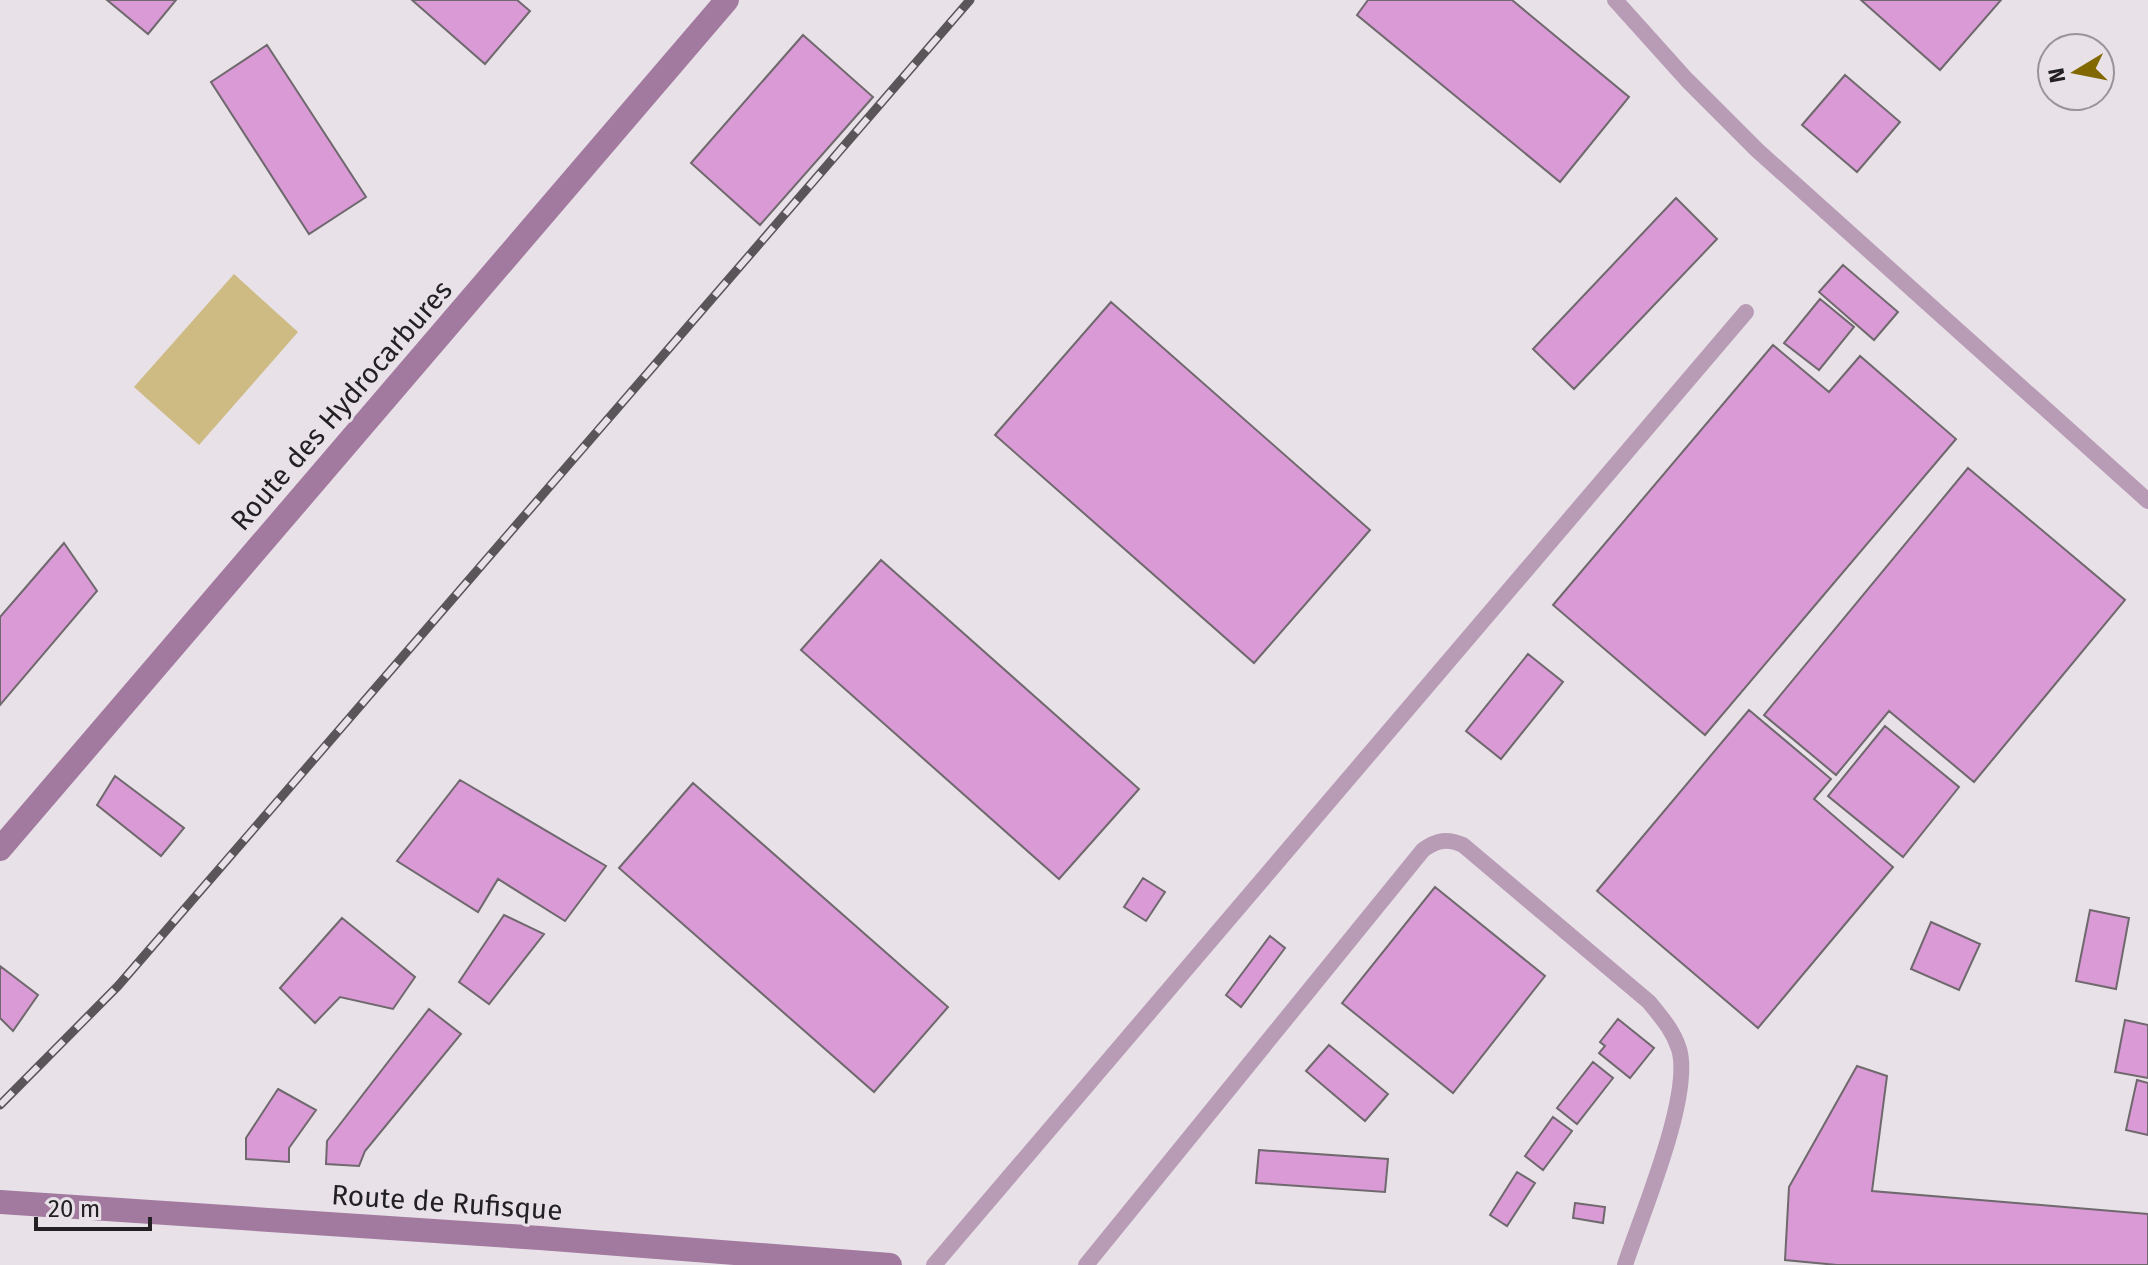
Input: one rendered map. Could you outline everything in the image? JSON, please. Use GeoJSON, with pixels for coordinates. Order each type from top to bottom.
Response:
{"type":"FeatureCollection","features":[{"type":"Feature","properties":{"kind":"street","name":"Route des Hydrocarbures"},"geometry":{"type":"LineString","coordinates":[[0,849],[727,0]]}},
{"type":"Feature","properties":{"kind":"street","name":"Route de Rufisque"},"geometry":{"type":"LineString","coordinates":[[0,1202],[890,1265]]}},
{"type":"Feature","properties":{"kind":"lane"},"geometry":{"type":"LineString","coordinates":[[1615,0],[1687,80],[1757,150],[2148,501]]}},
{"type":"Feature","properties":{"kind":"lane"},"geometry":{"type":"LineString","coordinates":[[934,1265],[1746,312]]}},
{"type":"Feature","properties":{"kind":"lane"},"geometry":{"type":"LineString","coordinates":[[1086,1265],[1423,850],[1432,843],[1452,840],[1463,845],[1649,1002],[1670,1028],[1679,1050],[1683,1071],[1674,1119],[1625,1265]]}},
{"type":"Feature","properties":{"kind":"shaded area"},"geometry":{"type":"Polygon","coordinates":[[[234,274],[298,332],[199,445],[134,387],[234,274]]]}},
{"type":"Feature","properties":{"kind":"building"},"geometry":{"type":"Polygon","coordinates":[[[107,0],[176,0],[148,34],[107,0]]]}},
{"type":"Feature","properties":{"kind":"building"},"geometry":{"type":"Polygon","coordinates":[[[412,0],[517,0],[530,11],[485,64],[412,0]]]}},
{"type":"Feature","properties":{"kind":"building"},"geometry":{"type":"Polygon","coordinates":[[[1368,0],[1512,0],[1629,97],[1560,182],[1357,15],[1368,0]]]}},
{"type":"Feature","properties":{"kind":"building"},"geometry":{"type":"Polygon","coordinates":[[[1861,0],[2001,0],[1940,70],[1861,0]]]}},
{"type":"Feature","properties":{"kind":"building"},"geometry":{"type":"Polygon","coordinates":[[[803,35],[873,97],[760,225],[691,163],[803,35]]]}},
{"type":"Feature","properties":{"kind":"building"},"geometry":{"type":"Polygon","coordinates":[[[267,45],[366,197],[309,234],[211,82],[267,45]]]}},
{"type":"Feature","properties":{"kind":"building"},"geometry":{"type":"Polygon","coordinates":[[[1845,75],[1900,122],[1857,172],[1802,125],[1845,75]]]}},
{"type":"Feature","properties":{"kind":"building"},"geometry":{"type":"Polygon","coordinates":[[[1676,198],[1717,239],[1574,389],[1533,349],[1676,198]]]}},
{"type":"Feature","properties":{"kind":"building"},"geometry":{"type":"Polygon","coordinates":[[[1843,265],[1898,312],[1874,340],[1819,292],[1843,265]]]}},
{"type":"Feature","properties":{"kind":"building"},"geometry":{"type":"Polygon","coordinates":[[[1820,299],[1854,327],[1819,370],[1784,343],[1820,299]]]}},
{"type":"Feature","properties":{"kind":"building"},"geometry":{"type":"Polygon","coordinates":[[[1111,302],[1370,530],[1254,663],[995,435],[1111,302]]]}},
{"type":"Feature","properties":{"kind":"building"},"geometry":{"type":"Polygon","coordinates":[[[1773,345],[1829,392],[1860,356],[1956,439],[1705,735],[1553,605],[1773,345]]]}},
{"type":"Feature","properties":{"kind":"building"},"geometry":{"type":"Polygon","coordinates":[[[1968,468],[2125,600],[1974,782],[1889,711],[1836,775],[1764,715],[1968,468]]]}},
{"type":"Feature","properties":{"kind":"building"},"geometry":{"type":"Polygon","coordinates":[[[64,543],[97,591],[0,705],[0,617],[64,543]]]}},
{"type":"Feature","properties":{"kind":"building"},"geometry":{"type":"Polygon","coordinates":[[[881,560],[1139,789],[1059,879],[801,650],[881,560]]]}},
{"type":"Feature","properties":{"kind":"building"},"geometry":{"type":"Polygon","coordinates":[[[1528,654],[1563,682],[1501,759],[1466,731],[1528,654]]]}},
{"type":"Feature","properties":{"kind":"building"},"geometry":{"type":"Polygon","coordinates":[[[1749,710],[1831,779],[1814,799],[1893,867],[1758,1028],[1597,891],[1749,710]]]}},
{"type":"Feature","properties":{"kind":"building"},"geometry":{"type":"Polygon","coordinates":[[[1885,726],[1959,787],[1903,857],[1828,796],[1885,726]]]}},
{"type":"Feature","properties":{"kind":"building"},"geometry":{"type":"Polygon","coordinates":[[[115,776],[184,828],[161,856],[97,805],[115,776]]]}},
{"type":"Feature","properties":{"kind":"building"},"geometry":{"type":"Polygon","coordinates":[[[460,780],[606,866],[565,921],[498,879],[478,912],[397,861],[460,780]]]}},
{"type":"Feature","properties":{"kind":"building"},"geometry":{"type":"Polygon","coordinates":[[[693,783],[948,1007],[874,1092],[619,868],[693,783]]]}},
{"type":"Feature","properties":{"kind":"building"},"geometry":{"type":"Polygon","coordinates":[[[1143,878],[1165,892],[1146,921],[1124,907],[1143,878]]]}},
{"type":"Feature","properties":{"kind":"building"},"geometry":{"type":"Polygon","coordinates":[[[1435,887],[1545,976],[1453,1093],[1342,1003],[1435,887]]]}},
{"type":"Feature","properties":{"kind":"building"},"geometry":{"type":"Polygon","coordinates":[[[2090,910],[2129,918],[2116,989],[2076,981],[2090,910]]]}},
{"type":"Feature","properties":{"kind":"building"},"geometry":{"type":"Polygon","coordinates":[[[504,915],[544,934],[489,1004],[459,982],[504,915]]]}},
{"type":"Feature","properties":{"kind":"building"},"geometry":{"type":"Polygon","coordinates":[[[342,918],[415,977],[393,1009],[340,997],[315,1023],[280,988],[342,918]]]}},
{"type":"Feature","properties":{"kind":"building"},"geometry":{"type":"Polygon","coordinates":[[[1931,922],[1980,944],[1959,990],[1911,969],[1931,922]]]}},
{"type":"Feature","properties":{"kind":"building"},"geometry":{"type":"Polygon","coordinates":[[[1270,936],[1285,948],[1241,1007],[1226,995],[1270,936]]]}},
{"type":"Feature","properties":{"kind":"building"},"geometry":{"type":"Polygon","coordinates":[[[0,966],[38,995],[13,1031],[0,1018],[0,966]]]}},
{"type":"Feature","properties":{"kind":"building"},"geometry":{"type":"Polygon","coordinates":[[[429,1009],[461,1034],[365,1151],[359,1166],[326,1164],[327,1141],[429,1009]]]}},
{"type":"Feature","properties":{"kind":"building"},"geometry":{"type":"Polygon","coordinates":[[[1618,1019],[1654,1048],[1630,1078],[1599,1053],[1605,1046],[1600,1042],[1618,1019]]]}},
{"type":"Feature","properties":{"kind":"building"},"geometry":{"type":"Polygon","coordinates":[[[2125,1020],[2148,1025],[2148,1078],[2115,1072],[2125,1020]]]}},
{"type":"Feature","properties":{"kind":"building"},"geometry":{"type":"Polygon","coordinates":[[[1329,1045],[1388,1094],[1365,1121],[1306,1071],[1329,1045]]]}},
{"type":"Feature","properties":{"kind":"building"},"geometry":{"type":"Polygon","coordinates":[[[1593,1062],[1613,1078],[1577,1124],[1557,1108],[1593,1062]]]}},
{"type":"Feature","properties":{"kind":"building"},"geometry":{"type":"Polygon","coordinates":[[[1857,1066],[1887,1076],[1872,1191],[2148,1214],[2148,1265],[1837,1265],[1785,1260],[1789,1187],[1857,1066]]]}},
{"type":"Feature","properties":{"kind":"building"},"geometry":{"type":"Polygon","coordinates":[[[2137,1080],[2148,1083],[2148,1135],[2126,1130],[2137,1080]]]}},
{"type":"Feature","properties":{"kind":"building"},"geometry":{"type":"Polygon","coordinates":[[[278,1089],[316,1110],[289,1148],[289,1162],[246,1159],[246,1138],[278,1089]]]}},
{"type":"Feature","properties":{"kind":"building"},"geometry":{"type":"Polygon","coordinates":[[[1553,1117],[1572,1131],[1543,1170],[1525,1156],[1553,1117]]]}},
{"type":"Feature","properties":{"kind":"building"},"geometry":{"type":"Polygon","coordinates":[[[1259,1150],[1388,1159],[1385,1192],[1256,1183],[1259,1150]]]}},
{"type":"Feature","properties":{"kind":"building"},"geometry":{"type":"Polygon","coordinates":[[[1517,1172],[1535,1183],[1507,1226],[1490,1215],[1517,1172]]]}},
{"type":"Feature","properties":{"kind":"building"},"geometry":{"type":"Polygon","coordinates":[[[1575,1203],[1605,1207],[1603,1223],[1573,1218],[1575,1203]]]}},
{"type":"Feature","properties":{"kind":"railway"},"geometry":{"type":"LineString","coordinates":[[0,1105],[118,986],[970,0]]}}]}
